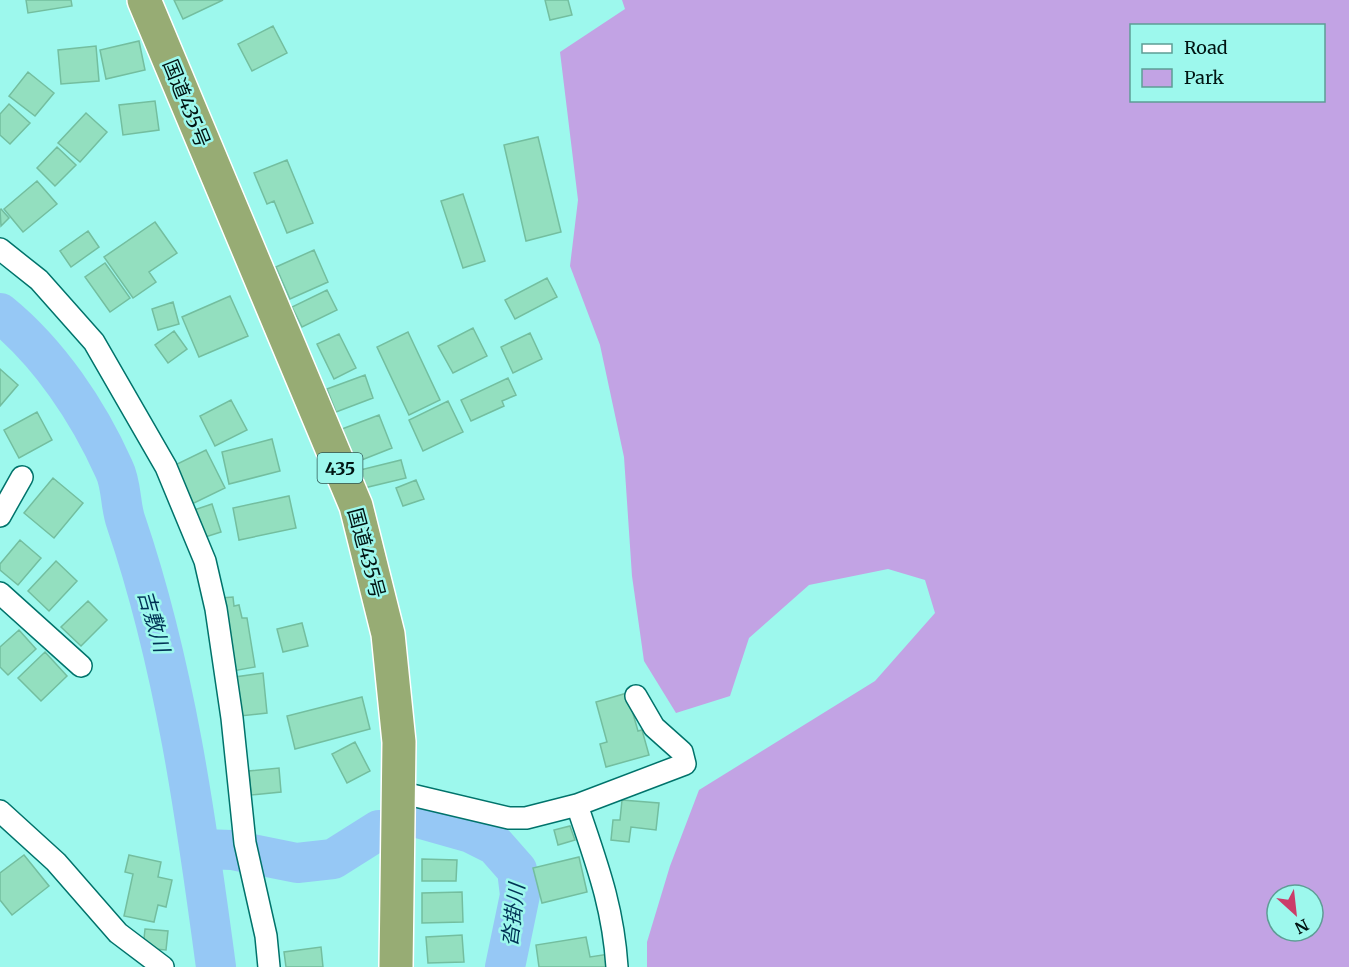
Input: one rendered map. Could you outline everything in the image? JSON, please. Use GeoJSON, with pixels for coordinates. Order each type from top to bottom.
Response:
{"type":"FeatureCollection","features":[{"type":"Feature","properties":{"kind":"highway","name":"国道435号"},"geometry":{"type":"LineString","coordinates":[[144,0],[356,506],[388,634],[399,742],[396,967]]}},
{"type":"Feature","properties":{"kind":"street"},"geometry":{"type":"LineString","coordinates":[[0,249],[39,280],[94,342],[128,397],[166,467],[205,561],[216,609],[231,708],[245,843],[266,936],[269,967]]}},
{"type":"Feature","properties":{"kind":"street"},"geometry":{"type":"LineString","coordinates":[[0,516],[22,477]]}},
{"type":"Feature","properties":{"kind":"street"},"geometry":{"type":"LineString","coordinates":[[0,593],[81,666]]}},
{"type":"Feature","properties":{"kind":"street"},"geometry":{"type":"LineString","coordinates":[[399,792],[509,818],[526,818],[577,805],[685,764],[682,752],[654,727],[636,696]]}},
{"type":"Feature","properties":{"kind":"street"},"geometry":{"type":"LineString","coordinates":[[577,805],[608,898],[615,931],[617,967]]}},
{"type":"Feature","properties":{"kind":"street"},"geometry":{"type":"LineString","coordinates":[[0,811],[56,862],[118,933],[163,967]]}},
{"type":"Feature","properties":{"kind":"green space"},"geometry":{"type":"Polygon","coordinates":[[[622,0],[1349,0],[1349,967],[647,967],[647,942],[670,866],[699,790],[875,681],[935,613],[925,580],[888,569],[809,585],[749,638],[730,696],[676,713],[644,661],[632,576],[624,457],[600,345],[570,266],[578,200],[560,52],[625,9],[622,0]]]}},
{"type":"Feature","properties":{"kind":"building"},"geometry":{"type":"Polygon","coordinates":[[[26,0],[71,0],[72,6],[28,13],[26,0]]]}},
{"type":"Feature","properties":{"kind":"building"},"geometry":{"type":"Polygon","coordinates":[[[174,0],[223,0],[183,19],[174,0]]]}},
{"type":"Feature","properties":{"kind":"building"},"geometry":{"type":"Polygon","coordinates":[[[545,0],[568,0],[572,15],[550,20],[545,0]]]}},
{"type":"Feature","properties":{"kind":"building"},"geometry":{"type":"Polygon","coordinates":[[[273,26],[287,53],[252,71],[238,44],[273,26]]]}},
{"type":"Feature","properties":{"kind":"building"},"geometry":{"type":"Polygon","coordinates":[[[139,41],[145,70],[106,79],[100,50],[139,41]]]}},
{"type":"Feature","properties":{"kind":"building"},"geometry":{"type":"Polygon","coordinates":[[[96,46],[99,81],[61,84],[58,50],[96,46]]]}},
{"type":"Feature","properties":{"kind":"building"},"geometry":{"type":"Polygon","coordinates":[[[28,72],[54,93],[35,116],[9,96],[28,72]]]}},
{"type":"Feature","properties":{"kind":"building"},"geometry":{"type":"Polygon","coordinates":[[[155,101],[159,130],[123,135],[119,105],[155,101]]]}},
{"type":"Feature","properties":{"kind":"building"},"geometry":{"type":"Polygon","coordinates":[[[9,104],[30,123],[10,144],[0,135],[0,114],[9,104]]]}},
{"type":"Feature","properties":{"kind":"building"},"geometry":{"type":"Polygon","coordinates":[[[86,113],[107,132],[80,162],[58,143],[86,113]]]}},
{"type":"Feature","properties":{"kind":"building"},"geometry":{"type":"Polygon","coordinates":[[[538,137],[561,232],[526,241],[504,145],[538,137]]]}},
{"type":"Feature","properties":{"kind":"building"},"geometry":{"type":"Polygon","coordinates":[[[57,147],[76,165],[55,186],[37,168],[57,147]]]}},
{"type":"Feature","properties":{"kind":"building"},"geometry":{"type":"Polygon","coordinates":[[[287,160],[313,223],[287,233],[274,201],[267,204],[254,173],[287,160]]]}},
{"type":"Feature","properties":{"kind":"building"},"geometry":{"type":"Polygon","coordinates":[[[37,181],[57,204],[23,232],[4,209],[37,181]]]}},
{"type":"Feature","properties":{"kind":"building"},"geometry":{"type":"Polygon","coordinates":[[[463,194],[485,261],[463,268],[441,201],[463,194]]]}},
{"type":"Feature","properties":{"kind":"building"},"geometry":{"type":"Polygon","coordinates":[[[0,210],[9,218],[1,226],[0,210]]]}},
{"type":"Feature","properties":{"kind":"building"},"geometry":{"type":"Polygon","coordinates":[[[155,222],[177,253],[149,272],[156,282],[133,298],[104,257],[155,222]]]}},
{"type":"Feature","properties":{"kind":"building"},"geometry":{"type":"Polygon","coordinates":[[[88,231],[99,247],[71,267],[60,251],[88,231]]]}},
{"type":"Feature","properties":{"kind":"building"},"geometry":{"type":"Polygon","coordinates":[[[314,250],[328,282],[290,299],[276,267],[314,250]]]}},
{"type":"Feature","properties":{"kind":"building"},"geometry":{"type":"Polygon","coordinates":[[[105,263],[130,298],[110,312],[85,277],[105,263]]]}},
{"type":"Feature","properties":{"kind":"building"},"geometry":{"type":"Polygon","coordinates":[[[547,278],[557,297],[515,319],[505,300],[547,278]]]}},
{"type":"Feature","properties":{"kind":"building"},"geometry":{"type":"Polygon","coordinates":[[[327,290],[337,310],[302,327],[292,307],[327,290]]]}},
{"type":"Feature","properties":{"kind":"building"},"geometry":{"type":"Polygon","coordinates":[[[230,296],[248,336],[199,357],[182,317],[230,296]]]}},
{"type":"Feature","properties":{"kind":"building"},"geometry":{"type":"Polygon","coordinates":[[[173,302],[179,324],[158,330],[152,309],[173,302]]]}},
{"type":"Feature","properties":{"kind":"building"},"geometry":{"type":"Polygon","coordinates":[[[473,328],[487,356],[453,373],[438,346],[473,328]]]}},
{"type":"Feature","properties":{"kind":"building"},"geometry":{"type":"Polygon","coordinates":[[[174,331],[187,349],[168,363],[155,345],[174,331]]]}},
{"type":"Feature","properties":{"kind":"building"},"geometry":{"type":"Polygon","coordinates":[[[408,332],[440,400],[409,415],[377,347],[408,332]]]}},
{"type":"Feature","properties":{"kind":"building"},"geometry":{"type":"Polygon","coordinates":[[[530,333],[542,359],[513,373],[501,347],[530,333]]]}},
{"type":"Feature","properties":{"kind":"building"},"geometry":{"type":"Polygon","coordinates":[[[339,334],[356,368],[334,379],[317,344],[339,334]]]}},
{"type":"Feature","properties":{"kind":"building"},"geometry":{"type":"Polygon","coordinates":[[[0,369],[18,385],[0,406],[0,369]]]}},
{"type":"Feature","properties":{"kind":"building"},"geometry":{"type":"Polygon","coordinates":[[[365,375],[373,398],[336,412],[327,389],[365,375]]]}},
{"type":"Feature","properties":{"kind":"building"},"geometry":{"type":"Polygon","coordinates":[[[508,378],[516,395],[502,401],[504,406],[471,421],[461,400],[508,378]]]}},
{"type":"Feature","properties":{"kind":"building"},"geometry":{"type":"Polygon","coordinates":[[[231,400],[247,430],[215,446],[200,416],[231,400]]]}},
{"type":"Feature","properties":{"kind":"building"},"geometry":{"type":"Polygon","coordinates":[[[448,401],[463,432],[423,451],[409,420],[448,401]]]}},
{"type":"Feature","properties":{"kind":"building"},"geometry":{"type":"Polygon","coordinates":[[[37,412],[52,440],[19,458],[4,430],[37,412]]]}},
{"type":"Feature","properties":{"kind":"building"},"geometry":{"type":"Polygon","coordinates":[[[379,415],[392,448],[354,463],[342,429],[379,415]]]}},
{"type":"Feature","properties":{"kind":"building"},"geometry":{"type":"Polygon","coordinates":[[[272,439],[280,471],[229,484],[222,452],[272,439]]]}},
{"type":"Feature","properties":{"kind":"building"},"geometry":{"type":"Polygon","coordinates":[[[206,450],[225,488],[192,504],[173,466],[206,450]]]}},
{"type":"Feature","properties":{"kind":"building"},"geometry":{"type":"Polygon","coordinates":[[[401,460],[406,478],[364,488],[360,470],[401,460]]]}},
{"type":"Feature","properties":{"kind":"building"},"geometry":{"type":"Polygon","coordinates":[[[53,478],[83,503],[54,538],[24,513],[53,478]]]}},
{"type":"Feature","properties":{"kind":"building"},"geometry":{"type":"Polygon","coordinates":[[[416,480],[424,499],[403,506],[396,488],[416,480]]]}},
{"type":"Feature","properties":{"kind":"building"},"geometry":{"type":"Polygon","coordinates":[[[289,496],[296,528],[239,540],[233,508],[289,496]]]}},
{"type":"Feature","properties":{"kind":"building"},"geometry":{"type":"Polygon","coordinates":[[[212,504],[221,532],[202,538],[194,510],[212,504]]]}},
{"type":"Feature","properties":{"kind":"building"},"geometry":{"type":"Polygon","coordinates":[[[20,540],[41,558],[18,585],[0,570],[0,564],[20,540]]]}},
{"type":"Feature","properties":{"kind":"building"},"geometry":{"type":"Polygon","coordinates":[[[56,561],[77,581],[49,611],[28,591],[56,561]]]}},
{"type":"Feature","properties":{"kind":"building"},"geometry":{"type":"Polygon","coordinates":[[[233,597],[234,606],[239,605],[242,618],[247,618],[255,667],[233,671],[221,598],[233,597]]]}},
{"type":"Feature","properties":{"kind":"building"},"geometry":{"type":"Polygon","coordinates":[[[88,601],[107,620],[81,646],[61,627],[88,601]]]}},
{"type":"Feature","properties":{"kind":"building"},"geometry":{"type":"Polygon","coordinates":[[[302,623],[308,646],[283,652],[277,629],[302,623]]]}},
{"type":"Feature","properties":{"kind":"building"},"geometry":{"type":"Polygon","coordinates":[[[19,630],[36,649],[8,675],[0,667],[0,647],[19,630]]]}},
{"type":"Feature","properties":{"kind":"building"},"geometry":{"type":"Polygon","coordinates":[[[45,652],[67,676],[41,701],[18,678],[45,652]]]}},
{"type":"Feature","properties":{"kind":"building"},"geometry":{"type":"Polygon","coordinates":[[[263,673],[267,713],[240,716],[235,677],[263,673]]]}},
{"type":"Feature","properties":{"kind":"building"},"geometry":{"type":"Polygon","coordinates":[[[627,693],[638,731],[642,730],[649,755],[606,767],[600,744],[607,742],[596,702],[627,693]]]}},
{"type":"Feature","properties":{"kind":"building"},"geometry":{"type":"Polygon","coordinates":[[[362,697],[370,729],[295,749],[287,716],[362,697]]]}},
{"type":"Feature","properties":{"kind":"building"},"geometry":{"type":"Polygon","coordinates":[[[355,742],[370,771],[347,783],[332,754],[355,742]]]}},
{"type":"Feature","properties":{"kind":"building"},"geometry":{"type":"Polygon","coordinates":[[[279,768],[281,792],[251,795],[249,771],[279,768]]]}},
{"type":"Feature","properties":{"kind":"building"},"geometry":{"type":"Polygon","coordinates":[[[622,800],[659,803],[656,830],[631,827],[629,842],[611,840],[613,820],[620,820],[622,800]]]}},
{"type":"Feature","properties":{"kind":"building"},"geometry":{"type":"Polygon","coordinates":[[[570,826],[575,840],[558,845],[554,830],[570,826]]]}},
{"type":"Feature","properties":{"kind":"building"},"geometry":{"type":"Polygon","coordinates":[[[24,855],[49,886],[12,915],[0,900],[0,873],[24,855]]]}},
{"type":"Feature","properties":{"kind":"building"},"geometry":{"type":"Polygon","coordinates":[[[129,855],[161,862],[158,877],[172,880],[166,907],[158,905],[154,922],[124,916],[133,874],[125,872],[129,855]]]}},
{"type":"Feature","properties":{"kind":"building"},"geometry":{"type":"Polygon","coordinates":[[[579,857],[587,892],[542,903],[533,868],[579,857]]]}},
{"type":"Feature","properties":{"kind":"building"},"geometry":{"type":"Polygon","coordinates":[[[422,859],[457,860],[456,881],[422,881],[422,859]]]}},
{"type":"Feature","properties":{"kind":"building"},"geometry":{"type":"Polygon","coordinates":[[[462,892],[463,922],[422,923],[422,893],[462,892]]]}},
{"type":"Feature","properties":{"kind":"building"},"geometry":{"type":"Polygon","coordinates":[[[145,929],[168,931],[166,950],[143,948],[145,929]]]}},
{"type":"Feature","properties":{"kind":"building"},"geometry":{"type":"Polygon","coordinates":[[[462,935],[464,962],[428,963],[426,937],[462,935]]]}},
{"type":"Feature","properties":{"kind":"building"},"geometry":{"type":"Polygon","coordinates":[[[586,937],[590,957],[609,954],[611,967],[539,967],[536,945],[586,937]]]}},
{"type":"Feature","properties":{"kind":"building"},"geometry":{"type":"Polygon","coordinates":[[[321,947],[323,967],[286,967],[284,952],[321,947]]]}},
{"type":"Feature","properties":{"kind":"waterway","name":"吉敷川"},"geometry":{"type":"LineString","coordinates":[[0,313],[35,346],[66,384],[104,447],[117,475],[124,516],[143,576],[171,687],[192,798],[216,967]]}},
{"type":"Feature","properties":{"kind":"waterway","name":"沓掛川"},"geometry":{"type":"LineString","coordinates":[[418,818],[471,833],[495,845],[517,870],[520,895],[505,967]]}},
{"type":"Feature","properties":{"kind":"waterway","name":"沓掛川"},"geometry":{"type":"LineString","coordinates":[[201,849],[232,850],[297,863],[333,859],[379,830]]}}]}
